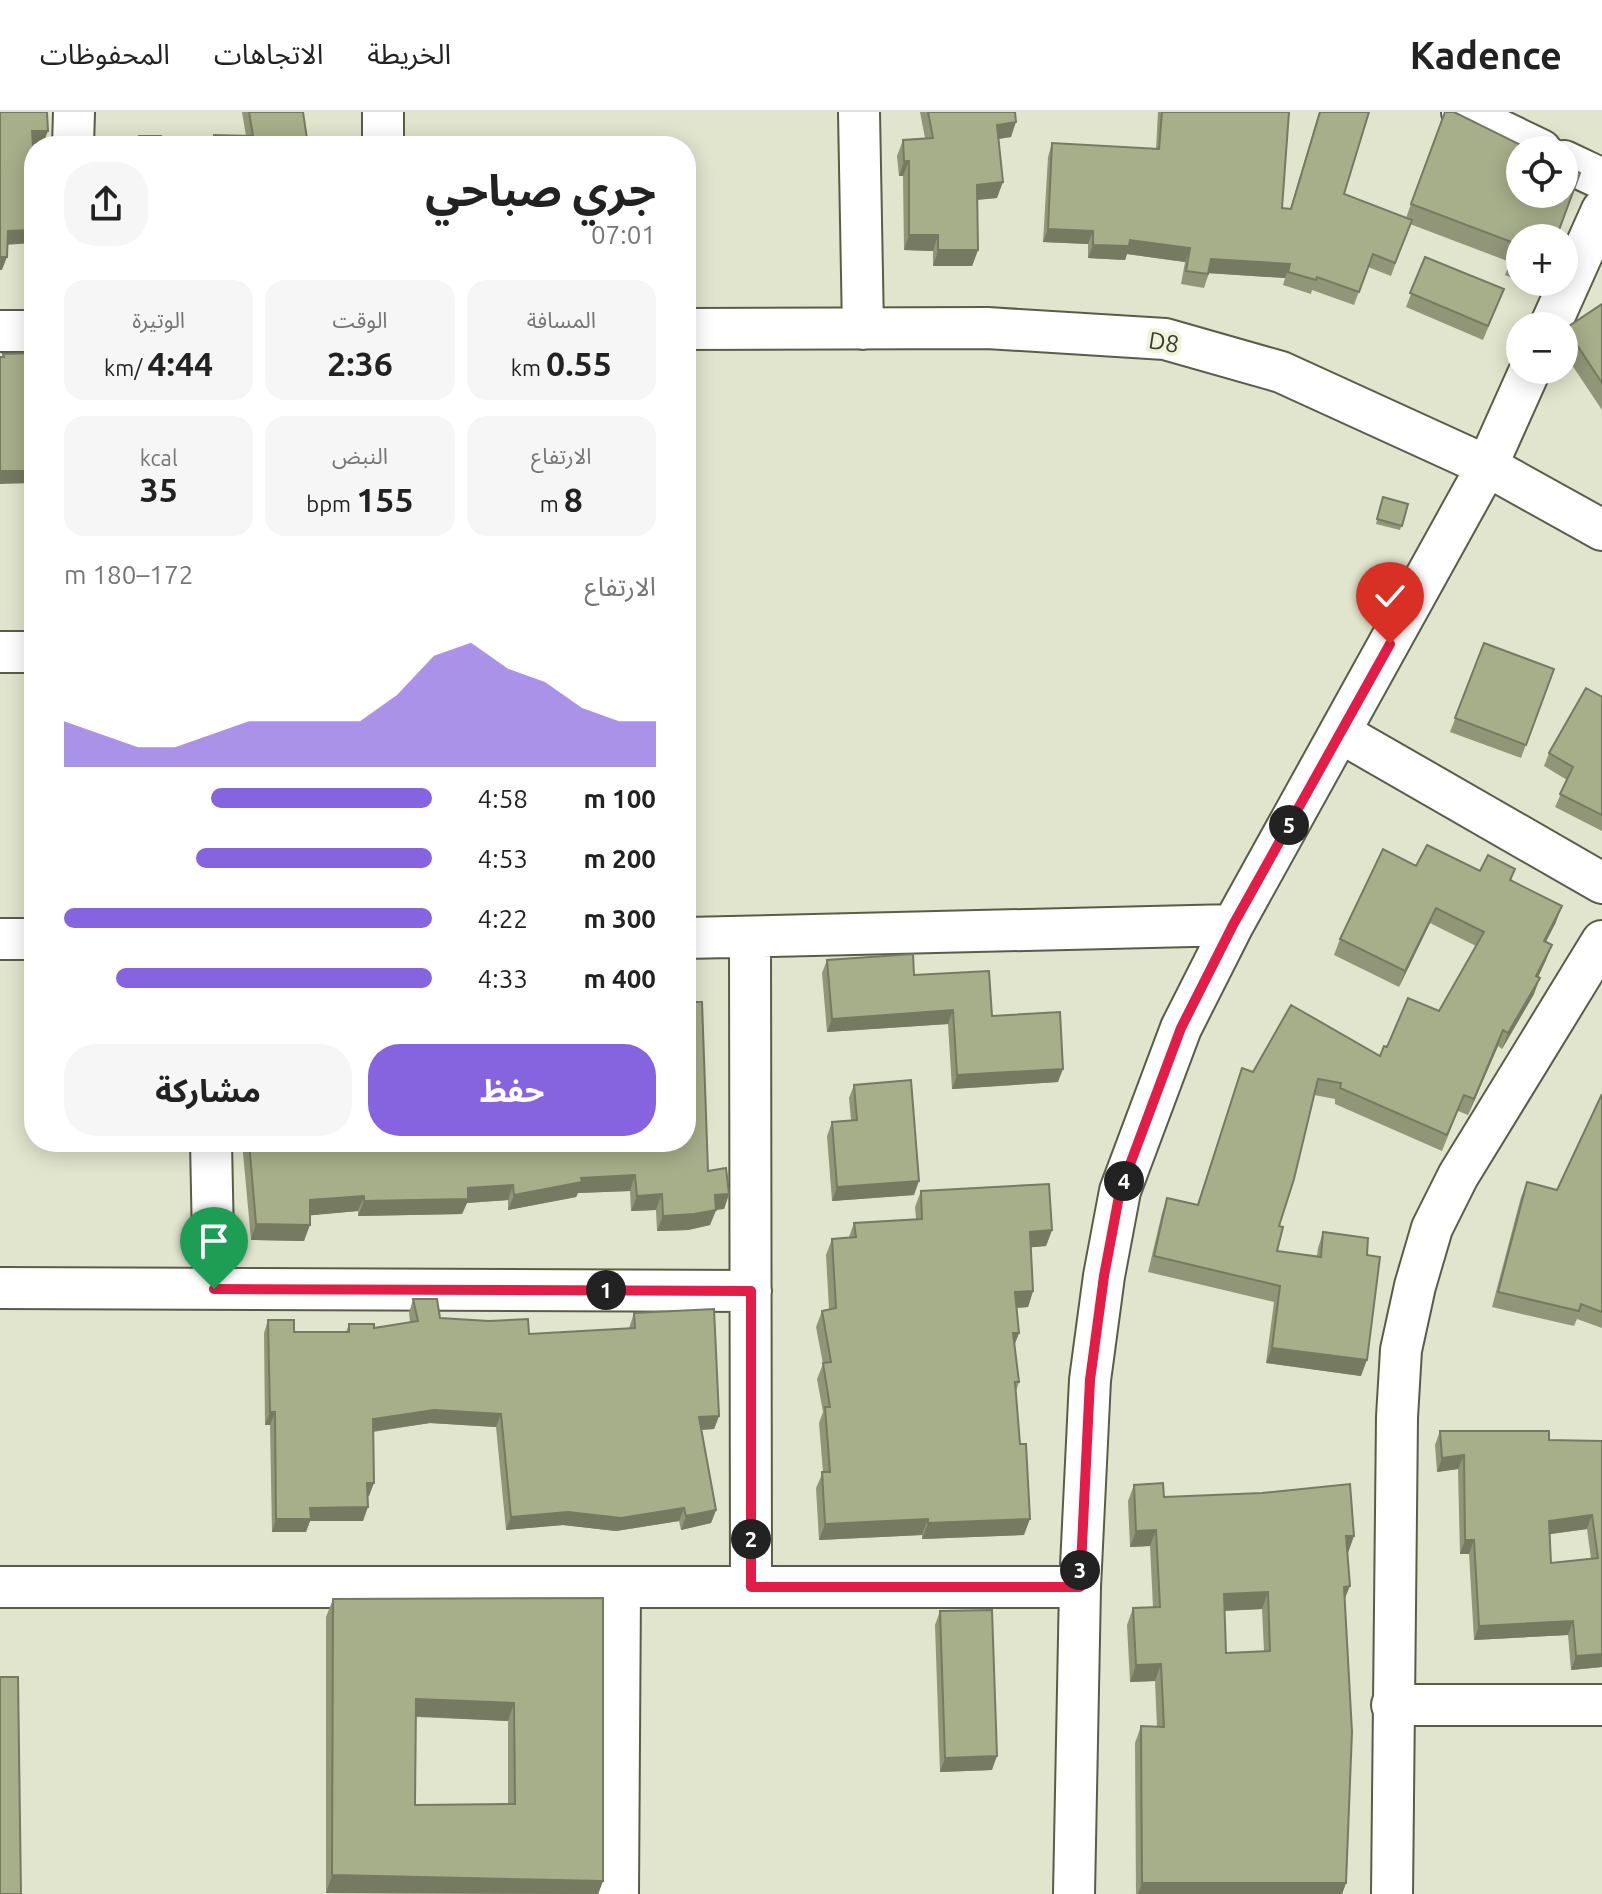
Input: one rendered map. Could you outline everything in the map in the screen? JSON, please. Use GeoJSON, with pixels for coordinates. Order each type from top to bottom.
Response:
{"type":"FeatureCollection","features":[{"type":"Feature","properties":{"kind":"street"},"geometry":{"type":"LineString","coordinates":[[73,136],[74,112]]}},
{"type":"Feature","properties":{"kind":"street"},"geometry":{"type":"LineString","coordinates":[[383,112],[383,136]]}},
{"type":"Feature","properties":{"kind":"street"},"geometry":{"type":"LineString","coordinates":[[859,112],[863,329]]}},
{"type":"Feature","properties":{"kind":"street"},"geometry":{"type":"LineString","coordinates":[[1462,112],[1512,136]]}},
{"type":"Feature","properties":{"kind":"street"},"geometry":{"type":"LineString","coordinates":[[1578,168],[1602,179]]}},
{"type":"Feature","properties":{"kind":"street"},"geometry":{"type":"LineString","coordinates":[[1556,312],[1602,210]]}},
{"type":"Feature","properties":{"kind":"street","name":"D8"},"geometry":{"type":"LineString","coordinates":[[696,329],[987,328],[1165,339],[1281,372],[1487,466],[1602,530]]}},
{"type":"Feature","properties":{"kind":"street"},"geometry":{"type":"LineString","coordinates":[[0,331],[24,331]]}},
{"type":"Feature","properties":{"kind":"street"},"geometry":{"type":"LineString","coordinates":[[1074,1894],[1080,1587],[1090,1380],[1104,1276],[1120,1191],[1181,1028],[1233,925],[1487,466],[1524,384]]}},
{"type":"Feature","properties":{"kind":"street"},"geometry":{"type":"LineString","coordinates":[[0,652],[24,652]]}},
{"type":"Feature","properties":{"kind":"street"},"geometry":{"type":"LineString","coordinates":[[1341,733],[1602,883]]}},
{"type":"Feature","properties":{"kind":"street"},"geometry":{"type":"LineString","coordinates":[[696,938],[1233,925]]}},
{"type":"Feature","properties":{"kind":"street"},"geometry":{"type":"LineString","coordinates":[[750,937],[751,1587]]}},
{"type":"Feature","properties":{"kind":"street"},"geometry":{"type":"LineString","coordinates":[[0,939],[24,939]]}},
{"type":"Feature","properties":{"kind":"street"},"geometry":{"type":"LineString","coordinates":[[1392,1894],[1397,1417],[1401,1350],[1415,1286],[1432,1228],[1458,1176],[1602,941]]}},
{"type":"Feature","properties":{"kind":"street"},"geometry":{"type":"LineString","coordinates":[[211,1152],[214,1289]]}},
{"type":"Feature","properties":{"kind":"street"},"geometry":{"type":"LineString","coordinates":[[0,1288],[751,1291]]}},
{"type":"Feature","properties":{"kind":"street"},"geometry":{"type":"LineString","coordinates":[[0,1587],[1080,1587]]}},
{"type":"Feature","properties":{"kind":"street"},"geometry":{"type":"LineString","coordinates":[[618,1894],[620,1587]]}},
{"type":"Feature","properties":{"kind":"street"},"geometry":{"type":"LineString","coordinates":[[1392,1705],[1602,1705]]}},
{"type":"Feature","properties":{"kind":"building"},"geometry":{"type":"Polygon","coordinates":[[[0,112],[47,112],[48,131],[32,131],[32,136],[24,136],[24,230],[8,231],[7,257],[0,257],[0,112]]]}},
{"type":"Feature","properties":{"kind":"building"},"geometry":{"type":"Polygon","coordinates":[[[249,112],[303,112],[307,136],[253,136],[249,112]]]}},
{"type":"Feature","properties":{"kind":"building"},"geometry":{"type":"Polygon","coordinates":[[[928,112],[1015,112],[1016,122],[997,125],[1003,182],[977,185],[978,250],[938,250],[938,235],[909,235],[909,161],[904,161],[903,140],[933,138],[928,112]]]}},
{"type":"Feature","properties":{"kind":"building"},"geometry":{"type":"Polygon","coordinates":[[[1162,112],[1289,112],[1282,208],[1291,209],[1320,112],[1369,112],[1344,194],[1412,220],[1395,263],[1373,254],[1359,292],[1317,277],[1316,280],[1288,272],[1290,264],[1211,259],[1208,274],[1186,271],[1190,248],[1130,240],[1129,246],[1093,245],[1093,231],[1048,229],[1052,143],[1159,149],[1162,112]]]}},
{"type":"Feature","properties":{"kind":"building"},"geometry":{"type":"Polygon","coordinates":[[[1445,112],[1454,112],[1506,138],[1506,208],[1567,208],[1561,224],[1506,224],[1506,240],[1411,204],[1445,112]]]}},
{"type":"Feature","properties":{"kind":"building"},"geometry":{"type":"Polygon","coordinates":[[[1425,257],[1504,289],[1488,326],[1410,293],[1425,257]]]}},
{"type":"Feature","properties":{"kind":"building"},"geometry":{"type":"Polygon","coordinates":[[[1602,304],[1602,383],[1578,346],[1578,320],[1602,304]]]}},
{"type":"Feature","properties":{"kind":"building"},"geometry":{"type":"Polygon","coordinates":[[[24,353],[24,471],[0,471],[0,357],[4,357],[3,354],[24,353]]]}},
{"type":"Feature","properties":{"kind":"building"},"geometry":{"type":"Polygon","coordinates":[[[1383,497],[1408,504],[1402,526],[1377,519],[1383,497]]]}},
{"type":"Feature","properties":{"kind":"building"},"geometry":{"type":"Polygon","coordinates":[[[1484,643],[1554,669],[1526,745],[1455,718],[1484,643]]]}},
{"type":"Feature","properties":{"kind":"building"},"geometry":{"type":"Polygon","coordinates":[[[1586,688],[1602,697],[1602,815],[1560,794],[1573,767],[1549,753],[1586,688]]]}},
{"type":"Feature","properties":{"kind":"building"},"geometry":{"type":"Polygon","coordinates":[[[1427,845],[1480,871],[1488,855],[1515,869],[1510,880],[1562,906],[1544,941],[1552,945],[1536,976],[1540,978],[1508,1033],[1503,1030],[1474,1099],[1464,1095],[1447,1135],[1340,1088],[1341,1083],[1318,1079],[1294,1179],[1279,1226],[1283,1227],[1277,1251],[1321,1257],[1323,1232],[1368,1238],[1367,1255],[1380,1257],[1367,1360],[1272,1348],[1280,1286],[1154,1256],[1167,1198],[1198,1205],[1242,1068],[1253,1072],[1291,1005],[1380,1056],[1408,998],[1439,1011],[1484,932],[1436,908],[1405,971],[1340,939],[1383,849],[1416,866],[1427,845]]]}},
{"type":"Feature","properties":{"kind":"building"},"geometry":{"type":"Polygon","coordinates":[[[913,954],[914,975],[989,971],[992,1016],[1060,1012],[1063,1069],[957,1075],[953,1010],[832,1019],[827,960],[913,954]]]}},
{"type":"Feature","properties":{"kind":"building"},"geometry":{"type":"Polygon","coordinates":[[[696,1002],[702,1002],[708,1171],[726,1168],[729,1194],[715,1195],[716,1210],[663,1216],[662,1194],[637,1196],[635,1175],[581,1178],[582,1182],[514,1195],[513,1185],[468,1188],[468,1199],[364,1201],[364,1196],[310,1200],[310,1225],[256,1224],[250,1152],[696,1152],[696,1002]]]}},
{"type":"Feature","properties":{"kind":"building"},"geometry":{"type":"Polygon","coordinates":[[[911,1080],[919,1181],[837,1187],[832,1122],[857,1120],[854,1085],[911,1080]]]}},
{"type":"Feature","properties":{"kind":"building"},"geometry":{"type":"Polygon","coordinates":[[[1602,1094],[1602,1312],[1581,1304],[1579,1311],[1498,1292],[1527,1182],[1557,1190],[1602,1094]]]}},
{"type":"Feature","properties":{"kind":"building"},"geometry":{"type":"Polygon","coordinates":[[[1049,1184],[1052,1230],[1030,1232],[1033,1291],[1015,1292],[1019,1333],[1013,1333],[1019,1382],[1015,1382],[1020,1444],[1026,1444],[1030,1519],[928,1523],[928,1519],[825,1524],[822,1472],[830,1472],[825,1407],[830,1407],[823,1363],[831,1362],[822,1311],[836,1308],[832,1239],[856,1237],[854,1223],[922,1219],[921,1191],[1049,1184]]]}},
{"type":"Feature","properties":{"kind":"building"},"geometry":{"type":"Polygon","coordinates":[[[413,1299],[437,1299],[440,1318],[489,1321],[528,1319],[529,1334],[635,1328],[634,1313],[714,1309],[719,1416],[699,1417],[716,1510],[686,1516],[684,1508],[621,1518],[568,1512],[511,1517],[501,1414],[434,1410],[373,1419],[374,1483],[367,1483],[368,1507],[310,1508],[311,1519],[276,1519],[275,1412],[270,1412],[268,1320],[294,1320],[294,1332],[349,1332],[349,1324],[374,1324],[374,1328],[418,1321],[413,1299]]]}},
{"type":"Feature","properties":{"kind":"building"},"geometry":{"type":"Polygon","coordinates":[[[1440,1431],[1549,1431],[1549,1440],[1602,1441],[1602,1654],[1576,1656],[1573,1621],[1479,1626],[1474,1540],[1465,1540],[1464,1455],[1442,1458],[1440,1431]],[[1592,1515],[1549,1521],[1551,1563],[1598,1558],[1592,1515]]]}},
{"type":"Feature","properties":{"kind":"building"},"geometry":{"type":"Polygon","coordinates":[[[1163,1483],[1164,1497],[1262,1493],[1350,1484],[1354,1536],[1346,1536],[1350,1586],[1344,1587],[1352,1732],[1346,1883],[1142,1883],[1141,1726],[1164,1727],[1161,1664],[1136,1665],[1133,1608],[1160,1607],[1156,1530],[1136,1531],[1134,1485],[1163,1483]],[[1268,1592],[1224,1594],[1226,1653],[1270,1651],[1268,1592]]]}},
{"type":"Feature","properties":{"kind":"building"},"geometry":{"type":"Polygon","coordinates":[[[603,1598],[603,1881],[332,1875],[333,1599],[603,1598]],[[416,1699],[415,1805],[515,1804],[514,1703],[416,1699]]]}},
{"type":"Feature","properties":{"kind":"building"},"geometry":{"type":"Polygon","coordinates":[[[992,1610],[997,1756],[945,1758],[940,1611],[992,1610]]]}},
{"type":"Feature","properties":{"kind":"building"},"geometry":{"type":"Polygon","coordinates":[[[0,1677],[18,1677],[21,1894],[0,1894],[0,1677]]]}},
{"type":"Feature","properties":{"kind":"route"},"geometry":{"type":"LineString","coordinates":[[214,1289],[751,1291],[751,1587],[1080,1587],[1090,1380],[1104,1276],[1120,1191],[1181,1028],[1233,925],[1390,644]]}}]}
